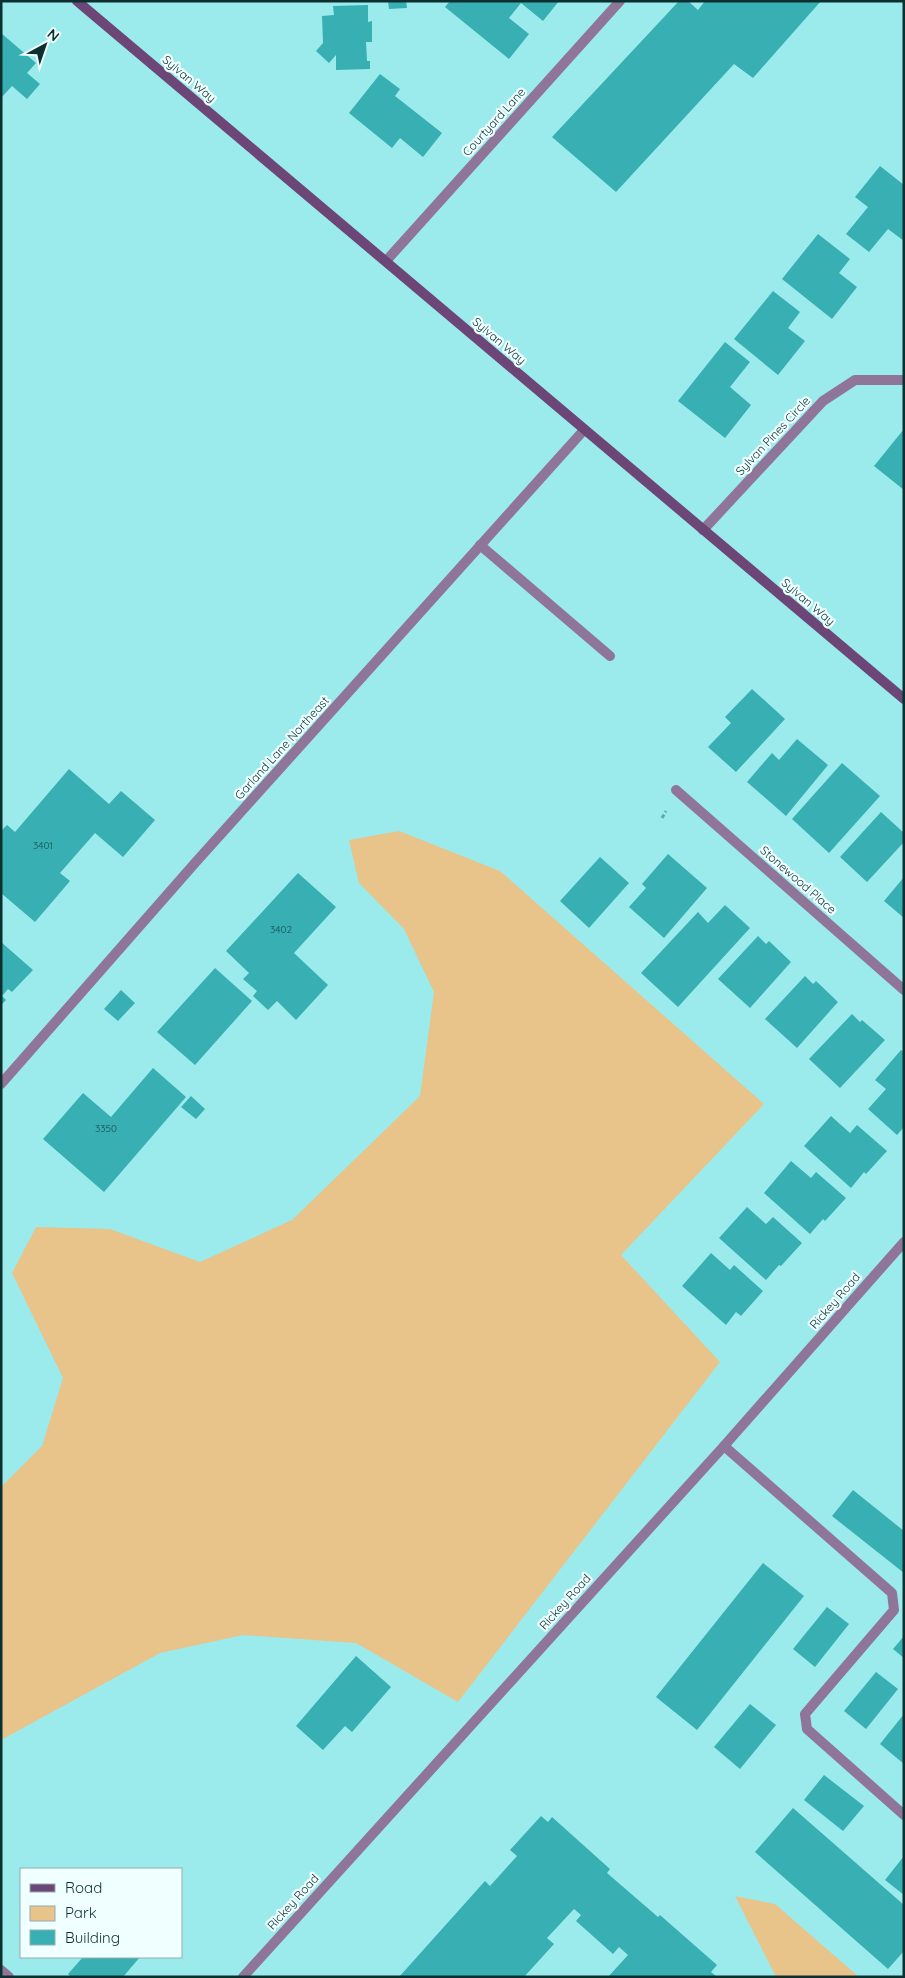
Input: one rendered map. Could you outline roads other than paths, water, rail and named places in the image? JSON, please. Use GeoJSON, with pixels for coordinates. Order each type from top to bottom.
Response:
{"type":"FeatureCollection","features":[{"type":"Feature","properties":{"kind":"main road","name":"Sylvan Way"},"geometry":{"type":"LineString","coordinates":[[78,1],[904,699]]}},
{"type":"Feature","properties":{"kind":"street","name":"Courtyard Lane"},"geometry":{"type":"LineString","coordinates":[[386,261],[620,1]]}},
{"type":"Feature","properties":{"kind":"street","name":"Sylvan Pines Circle"},"geometry":{"type":"LineString","coordinates":[[704,530],[823,401],[855,380],[904,380]]}},
{"type":"Feature","properties":{"kind":"street","name":"Garland Lane Northeast"},"geometry":{"type":"LineString","coordinates":[[1,1084],[584,430]]}},
{"type":"Feature","properties":{"kind":"street"},"geometry":{"type":"LineString","coordinates":[[480,545],[610,656]]}},
{"type":"Feature","properties":{"kind":"street","name":"Stonewood Place"},"geometry":{"type":"LineString","coordinates":[[676,790],[904,990]]}},
{"type":"Feature","properties":{"kind":"street","name":"Rickey Road"},"geometry":{"type":"LineString","coordinates":[[242,1977],[724,1446],[904,1242]]}},
{"type":"Feature","properties":{"kind":"street"},"geometry":{"type":"LineString","coordinates":[[724,1446],[892,1593],[894,1610],[805,1714],[807,1729],[904,1815]]}},
{"type":"Feature","properties":{"kind":"street"},"geometry":{"type":"LineString","coordinates":[[1,1970],[9,1977]]}}]}
